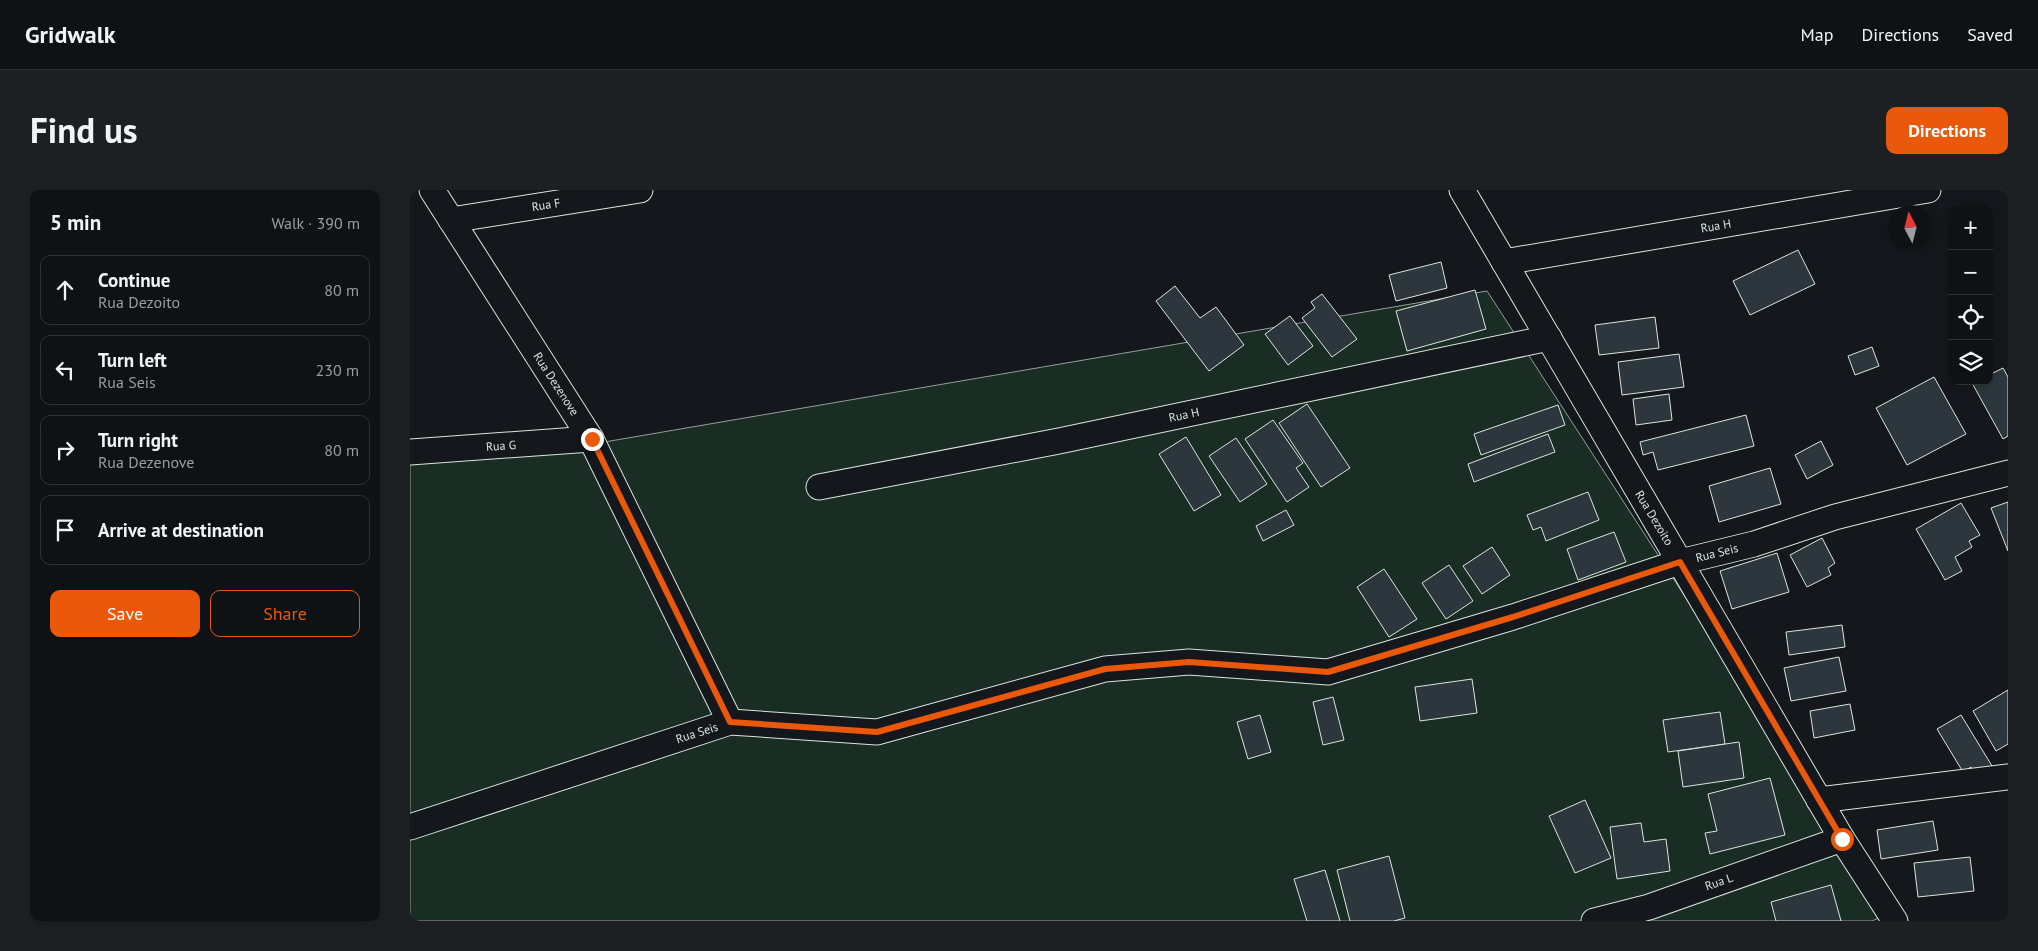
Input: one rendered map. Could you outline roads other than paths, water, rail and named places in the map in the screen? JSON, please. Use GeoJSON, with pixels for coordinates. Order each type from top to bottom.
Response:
{"type":"FeatureCollection","features":[{"type":"Feature","properties":{"kind":"street","name":"Rua Dezenove"},"geometry":{"type":"LineString","coordinates":[[432,190],[592,439],[730,722]]}},
{"type":"Feature","properties":{"kind":"street","name":"Rua F"},"geometry":{"type":"LineString","coordinates":[[451,220],[640,190]]}},
{"type":"Feature","properties":{"kind":"street","name":"Rua Dezoito"},"geometry":{"type":"LineString","coordinates":[[1462,190],[1842,839],[1895,921]]}},
{"type":"Feature","properties":{"kind":"street","name":"Rua H"},"geometry":{"type":"LineString","coordinates":[[1504,262],[1928,190]]}},
{"type":"Feature","properties":{"kind":"street","name":"Rua H"},"geometry":{"type":"LineString","coordinates":[[819,487],[1059,441],[1548,338]]}},
{"type":"Feature","properties":{"kind":"street","name":"Rua G"},"geometry":{"type":"LineString","coordinates":[[410,452],[592,439]]}},
{"type":"Feature","properties":{"kind":"street","name":"Rua Seis"},"geometry":{"type":"LineString","coordinates":[[410,827],[730,722],[877,732],[1105,669],[1189,662],[1328,672],[1513,617],[1680,562],[1754,544],[1835,517],[2008,473]]}},
{"type":"Feature","properties":{"kind":"street"},"geometry":{"type":"LineString","coordinates":[[1819,800],[2008,777]]}},
{"type":"Feature","properties":{"kind":"street","name":"Rua L"},"geometry":{"type":"LineString","coordinates":[[1594,921],[1649,907],[1842,839]]}}]}
